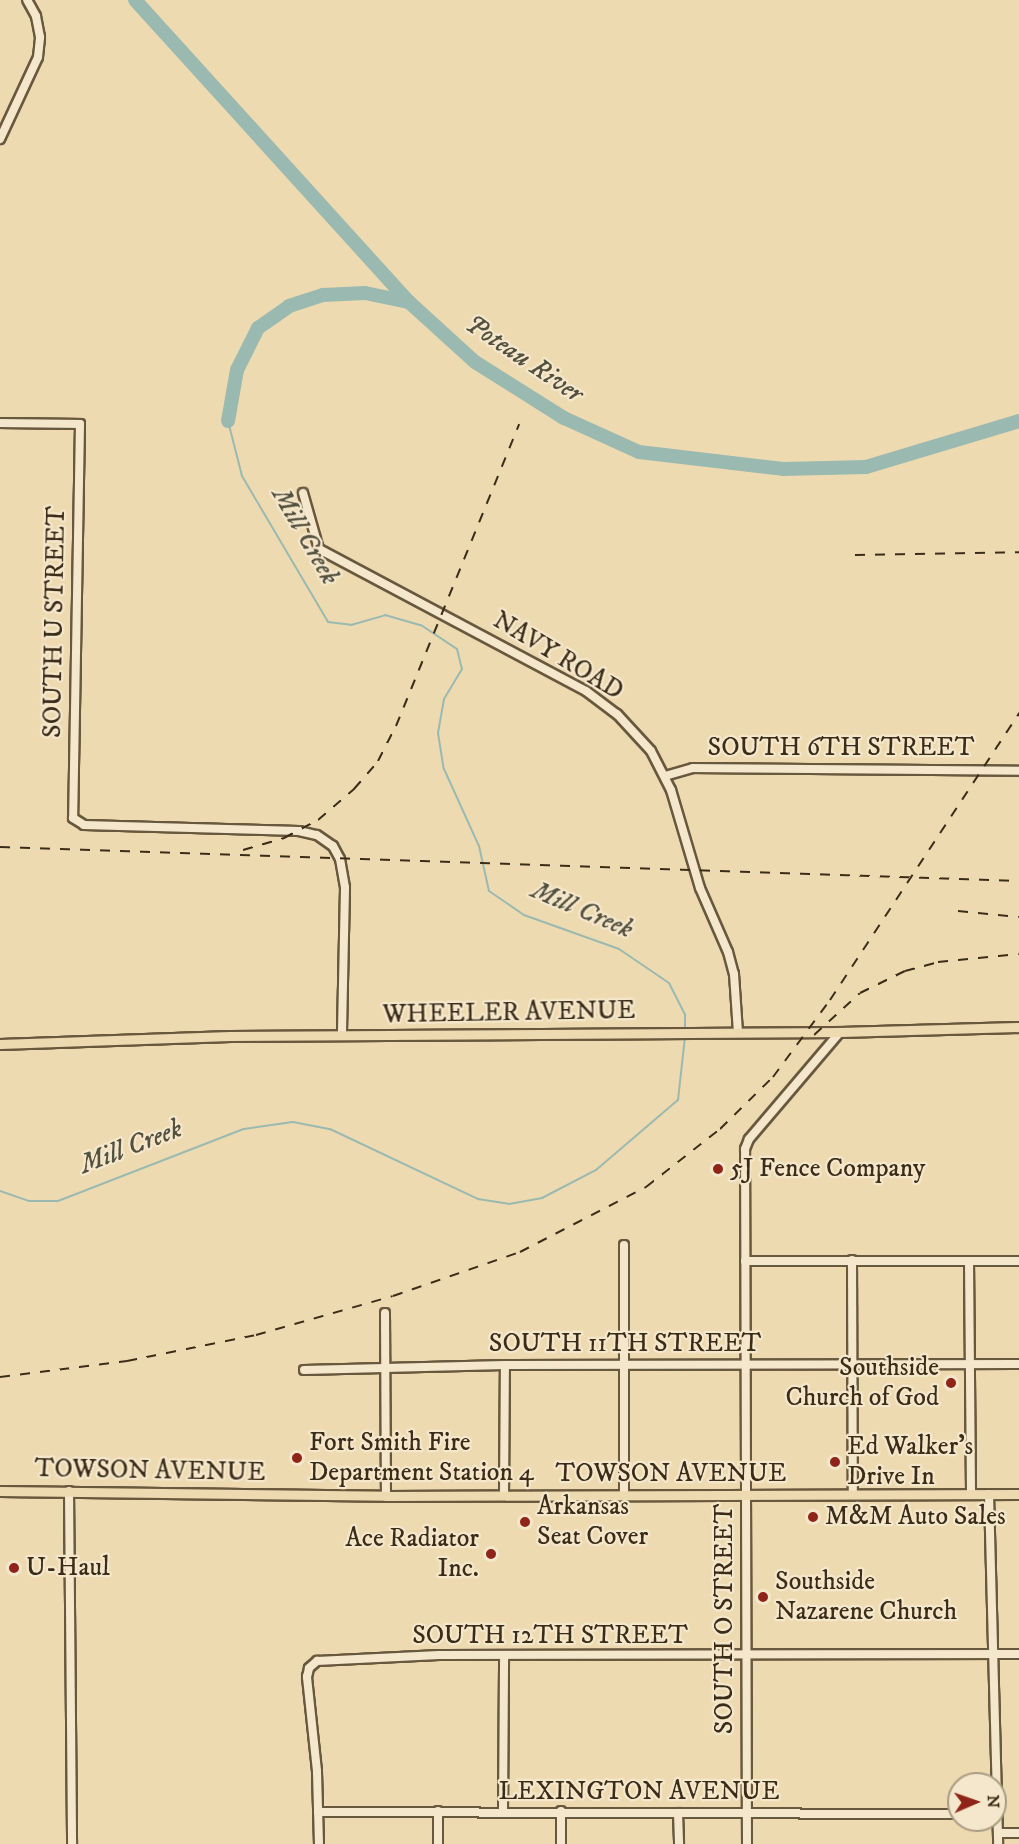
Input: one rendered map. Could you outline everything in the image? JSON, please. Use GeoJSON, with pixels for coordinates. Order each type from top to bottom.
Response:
{"type":"FeatureCollection","features":[{"type":"Feature","properties":{"kind":"main road","name":"WHEELER AVENUE"},"geometry":{"type":"LineString","coordinates":[[0,1044],[342,1036],[840,1032],[1019,1027]]}},
{"type":"Feature","properties":{"kind":"main road","name":"TOWSON AVENUE"},"geometry":{"type":"LineString","coordinates":[[0,1491],[386,1496],[1019,1494]]}},
{"type":"Feature","properties":{"kind":"street"},"geometry":{"type":"LineString","coordinates":[[0,139],[38,57],[40,38],[36,16],[27,0]]}},
{"type":"Feature","properties":{"kind":"street","name":"SOUTH U STREET"},"geometry":{"type":"LineString","coordinates":[[0,423],[80,424],[72,812],[75,822],[84,825],[299,831],[329,843],[337,851],[344,878],[342,1036]]}},
{"type":"Feature","properties":{"kind":"street","name":"NAVY ROAD"},"geometry":{"type":"LineString","coordinates":[[303,494],[319,549],[586,691],[633,730],[665,776],[700,888],[731,962],[738,1032]]}},
{"type":"Feature","properties":{"kind":"street","name":"SOUTH 6TH STREET"},"geometry":{"type":"LineString","coordinates":[[665,776],[693,768],[1019,771]]}},
{"type":"Feature","properties":{"kind":"street","name":"SOUTH O STREET"},"geometry":{"type":"LineString","coordinates":[[747,1844],[745,1261],[747,1144],[840,1032]]}},
{"type":"Feature","properties":{"kind":"street"},"geometry":{"type":"LineString","coordinates":[[624,1245],[624,1495]]}},
{"type":"Feature","properties":{"kind":"street"},"geometry":{"type":"LineString","coordinates":[[852,1260],[853,1494]]}},
{"type":"Feature","properties":{"kind":"street"},"geometry":{"type":"LineString","coordinates":[[745,1261],[1019,1261]]}},
{"type":"Feature","properties":{"kind":"street"},"geometry":{"type":"LineString","coordinates":[[969,1261],[971,1494]]}},
{"type":"Feature","properties":{"kind":"street"},"geometry":{"type":"LineString","coordinates":[[385,1313],[386,1496]]}},
{"type":"Feature","properties":{"kind":"street","name":"SOUTH 11TH STREET"},"geometry":{"type":"LineString","coordinates":[[304,1370],[386,1366],[505,1365],[625,1367],[1019,1364]]}},
{"type":"Feature","properties":{"kind":"street"},"geometry":{"type":"LineString","coordinates":[[504,1496],[505,1365]]}},
{"type":"Feature","properties":{"kind":"street"},"geometry":{"type":"LineString","coordinates":[[69,1491],[72,1844]]}},
{"type":"Feature","properties":{"kind":"street"},"geometry":{"type":"LineString","coordinates":[[989,1494],[995,1772]]}},
{"type":"Feature","properties":{"kind":"street","name":"SOUTH 12TH STREET"},"geometry":{"type":"LineString","coordinates":[[318,1812],[307,1677],[311,1665],[327,1659],[1019,1654]]}},
{"type":"Feature","properties":{"kind":"street"},"geometry":{"type":"LineString","coordinates":[[503,1811],[504,1657]]}},
{"type":"Feature","properties":{"kind":"street"},"geometry":{"type":"LineString","coordinates":[[438,1811],[438,1844]]}},
{"type":"Feature","properties":{"kind":"street"},"geometry":{"type":"LineString","coordinates":[[561,1811],[561,1844]]}},
{"type":"Feature","properties":{"kind":"street"},"geometry":{"type":"LineString","coordinates":[[318,1812],[319,1844]]}},
{"type":"Feature","properties":{"kind":"street","name":"LEXINGTON AVENUE"},"geometry":{"type":"LineString","coordinates":[[318,1812],[947,1814]]}},
{"type":"Feature","properties":{"kind":"street"},"geometry":{"type":"LineString","coordinates":[[678,1813],[679,1844]]}},
{"type":"Feature","properties":{"kind":"street"},"geometry":{"type":"LineString","coordinates":[[998,1844],[998,1833],[1019,1833]]}},
{"type":"Feature","properties":{"kind":"waterway","name":"Poteau River"},"geometry":{"type":"LineString","coordinates":[[135,0],[409,302],[475,362],[564,418],[639,452],[783,469],[866,467],[1019,421]]}},
{"type":"Feature","properties":{"kind":"waterway","name":"Mill Creek"},"geometry":{"type":"LineString","coordinates":[[228,421],[237,370],[258,328],[289,306],[323,295],[365,293],[409,302]]}},
{"type":"Feature","properties":{"kind":"waterway","name":"Mill Creek"},"geometry":{"type":"LineString","coordinates":[[228,421],[242,476],[328,622],[351,625],[385,615],[421,625],[457,649],[462,669],[444,699],[438,733],[444,769],[479,846],[489,891],[524,915],[619,949],[669,983],[685,1014],[685,1032]]}},
{"type":"Feature","properties":{"kind":"waterway","name":"Mill Creek"},"geometry":{"type":"LineString","coordinates":[[0,1191],[29,1201],[58,1201],[244,1129],[293,1122],[330,1129],[478,1199],[509,1204],[542,1198],[596,1170],[678,1100],[685,1037]]}},
{"type":"Feature","properties":{"kind":"railway"},"geometry":{"type":"LineString","coordinates":[[243,850],[284,838],[318,820],[354,789],[378,761],[396,726],[519,424]]}},
{"type":"Feature","properties":{"kind":"railway"},"geometry":{"type":"LineString","coordinates":[[855,555],[1019,552]]}},
{"type":"Feature","properties":{"kind":"railway"},"geometry":{"type":"LineString","coordinates":[[0,1377],[127,1361],[256,1335],[393,1296],[520,1252],[646,1187],[720,1129],[773,1077],[830,1000],[1019,713]]}},
{"type":"Feature","properties":{"kind":"railway"},"geometry":{"type":"LineString","coordinates":[[0,847],[1019,881]]}},
{"type":"Feature","properties":{"kind":"railway"},"geometry":{"type":"LineString","coordinates":[[958,911],[1019,917]]}},
{"type":"Feature","properties":{"kind":"railway"},"geometry":{"type":"LineString","coordinates":[[814,1035],[860,993],[905,971],[938,962],[1019,954]]}},
{"type":"Feature","properties":{"kind":"place","name":"5J Fence Company"},"geometry":{"type":"Point","coordinates":[718,1169]}},
{"type":"Feature","properties":{"kind":"place","name":"Southside Church of God"},"geometry":{"type":"Point","coordinates":[951,1383]}},
{"type":"Feature","properties":{"kind":"place","name":"Fort Smith Fire Department Station 4"},"geometry":{"type":"Point","coordinates":[297,1458]}},
{"type":"Feature","properties":{"kind":"place","name":"Ed Walker's Drive In"},"geometry":{"type":"Point","coordinates":[835,1462]}},
{"type":"Feature","properties":{"kind":"place","name":"M&M Auto Sales"},"geometry":{"type":"Point","coordinates":[813,1517]}},
{"type":"Feature","properties":{"kind":"place","name":"Arkansas Seat Cover"},"geometry":{"type":"Point","coordinates":[525,1522]}},
{"type":"Feature","properties":{"kind":"place","name":"Ace Radiator Inc."},"geometry":{"type":"Point","coordinates":[491,1554]}},
{"type":"Feature","properties":{"kind":"place","name":"U-Haul"},"geometry":{"type":"Point","coordinates":[14,1568]}},
{"type":"Feature","properties":{"kind":"place","name":"Southside Nazarene Church"},"geometry":{"type":"Point","coordinates":[763,1597]}}]}
